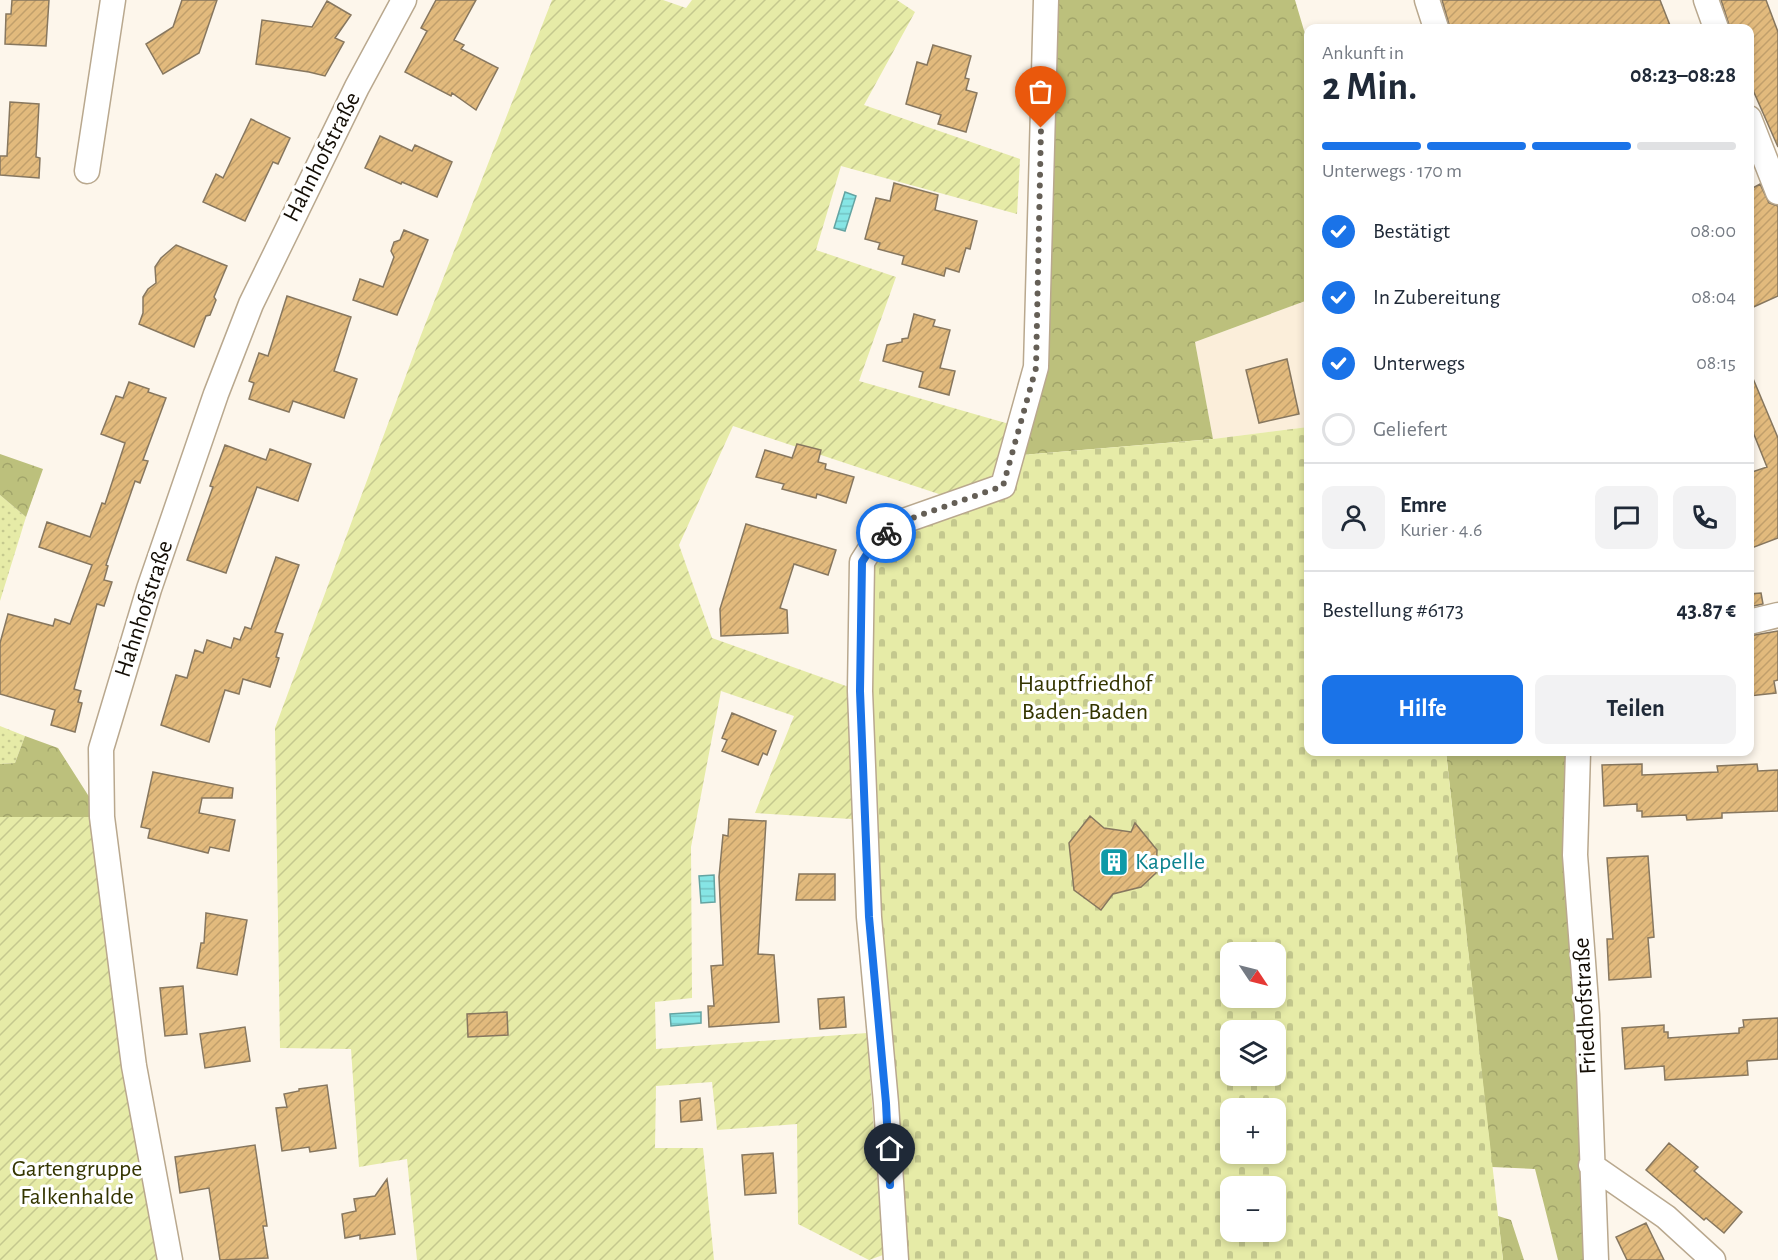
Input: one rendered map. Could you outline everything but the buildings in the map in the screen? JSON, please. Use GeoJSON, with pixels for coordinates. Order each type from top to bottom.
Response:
{"type":"FeatureCollection","features":[{"type":"Feature","properties":{"kind":"street"},"geometry":{"type":"LineString","coordinates":[[87,171],[112,0]]}},
{"type":"Feature","properties":{"kind":"street","name":"Hahnhofstraße"},"geometry":{"type":"LineString","coordinates":[[170,1260],[134,1066],[102,817],[101,749],[148,589],[216,394],[251,304],[357,87],[404,0]]}},
{"type":"Feature","properties":{"kind":"street"},"geometry":{"type":"LineString","coordinates":[[896,1260],[886,1103],[869,917],[860,691],[862,562],[876,540],[898,523],[1003,486],[1036,368],[1046,0]]}},
{"type":"Feature","properties":{"kind":"street"},"geometry":{"type":"LineString","coordinates":[[1427,0],[1435,24]]}},
{"type":"Feature","properties":{"kind":"street"},"geometry":{"type":"LineString","coordinates":[[1706,0],[1715,24]]}},
{"type":"Feature","properties":{"kind":"street"},"geometry":{"type":"LineString","coordinates":[[1754,131],[1778,192]]}},
{"type":"Feature","properties":{"kind":"street"},"geometry":{"type":"LineString","coordinates":[[1754,621],[1778,615]]}},
{"type":"Feature","properties":{"kind":"street","name":"Friedhofstraße"},"geometry":{"type":"LineString","coordinates":[[1578,756],[1575,855],[1587,1015],[1596,1260]]}},
{"type":"Feature","properties":{"kind":"street"},"geometry":{"type":"LineString","coordinates":[[1591,1165],[1666,1217],[1713,1260]]}},
{"type":"Feature","properties":{"kind":"shaded area"},"geometry":{"type":"Polygon","coordinates":[[[1304,301],[1304,428],[1213,439],[1195,342],[1304,301]]]}},
{"type":"Feature","properties":{"kind":"green space"},"geometry":{"type":"Polygon","coordinates":[[[552,0],[663,0],[686,8],[692,0],[897,0],[915,12],[864,105],[1020,159],[1017,214],[841,166],[816,250],[896,277],[859,381],[1020,427],[1003,486],[960,501],[733,426],[679,545],[712,638],[860,691],[867,820],[755,813],[794,716],[721,691],[691,847],[692,998],[655,1002],[656,1049],[867,1033],[883,1255],[869,1260],[798,1224],[797,1124],[717,1130],[712,1082],[656,1086],[655,1148],[703,1148],[714,1260],[417,1260],[407,1159],[359,1167],[351,1049],[280,1048],[275,728],[421,335],[552,0]]]}},
{"type":"Feature","properties":{"kind":"green space"},"geometry":{"type":"Polygon","coordinates":[[[1042,0],[1295,0],[1304,30],[1304,301],[1195,342],[1213,439],[1011,456],[1036,367],[1042,0]]]}},
{"type":"Feature","properties":{"kind":"green space","name":"Hauptfriedhof Baden-Baden"},"geometry":{"type":"Polygon","coordinates":[[[1304,428],[1304,756],[1446,756],[1503,1260],[896,1260],[860,691],[876,540],[1011,456],[1213,439],[1304,428]]]}},
{"type":"Feature","properties":{"kind":"green space"},"geometry":{"type":"Polygon","coordinates":[[[0,454],[43,469],[26,517],[0,495],[0,454]]]}},
{"type":"Feature","properties":{"kind":"green space"},"geometry":{"type":"Polygon","coordinates":[[[0,495],[26,517],[0,601],[0,495]]]}},
{"type":"Feature","properties":{"kind":"green space"},"geometry":{"type":"Polygon","coordinates":[[[0,726],[25,736],[15,763],[0,764],[0,726]]]}},
{"type":"Feature","properties":{"kind":"green space"},"geometry":{"type":"Polygon","coordinates":[[[25,736],[58,748],[102,817],[0,817],[0,764],[15,763],[25,736]]]}},
{"type":"Feature","properties":{"kind":"green space"},"geometry":{"type":"Polygon","coordinates":[[[1446,756],[1578,756],[1596,1260],[1558,1260],[1535,1169],[1492,1167],[1446,756]]]}},
{"type":"Feature","properties":{"kind":"green space","name":"Gartengruppe Falkenhalde"},"geometry":{"type":"Polygon","coordinates":[[[0,817],[102,817],[170,1260],[0,1260],[0,817]]]}},
{"type":"Feature","properties":{"kind":"green space"},"geometry":{"type":"Polygon","coordinates":[[[1498,1216],[1511,1220],[1524,1260],[1503,1260],[1498,1216]]]}},
{"type":"Feature","properties":{"kind":"water"},"geometry":{"type":"Polygon","coordinates":[[[845,192],[856,196],[845,231],[834,228],[845,192]]]}},
{"type":"Feature","properties":{"kind":"water"},"geometry":{"type":"Polygon","coordinates":[[[714,875],[715,902],[701,903],[699,876],[714,875]]]}},
{"type":"Feature","properties":{"kind":"water"},"geometry":{"type":"Polygon","coordinates":[[[701,1012],[701,1023],[671,1026],[670,1014],[701,1012]]]}},
{"type":"Feature","properties":{"kind":"way so far"},"geometry":{"type":"LineString","coordinates":[[886,533],[898,523],[1003,486],[1036,368],[1041,128]]}},
{"type":"Feature","properties":{"kind":"place","name":"Kapelle"},"geometry":{"type":"Point","coordinates":[1114,862]}},
{"type":"Feature","properties":{"kind":"route"},"geometry":{"type":"LineString","coordinates":[[886,533],[876,540],[862,562],[860,691],[867,820],[869,917],[886,1103],[890,1185]]}}]}
